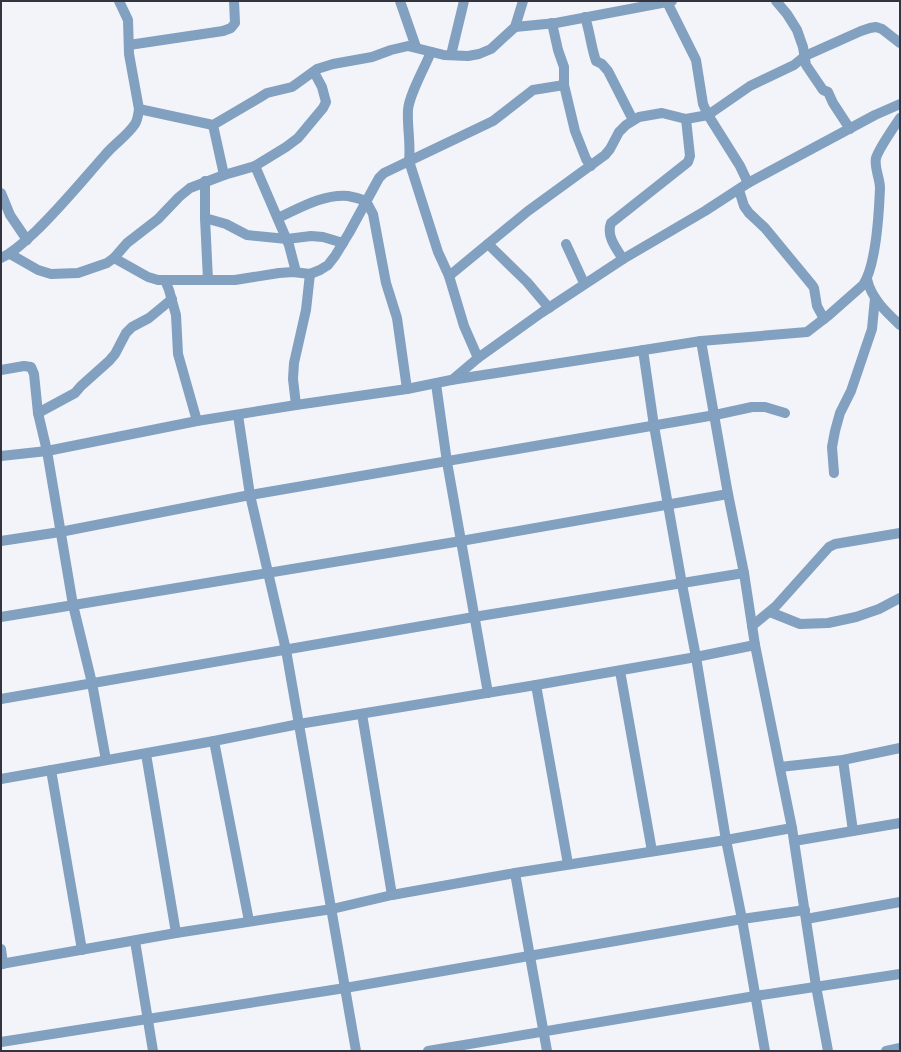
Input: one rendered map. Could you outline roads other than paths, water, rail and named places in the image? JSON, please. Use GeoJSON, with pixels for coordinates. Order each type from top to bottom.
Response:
{"type":"FeatureCollection","features":[{"type":"Feature","properties":{"kind":"street"},"geometry":{"type":"LineString","coordinates":[[129,45],[231,28],[235,23],[234,1]]}},
{"type":"Feature","properties":{"kind":"street"},"geometry":{"type":"LineString","coordinates":[[400,1],[416,47]]}},
{"type":"Feature","properties":{"kind":"street"},"geometry":{"type":"LineString","coordinates":[[451,55],[464,1]]}},
{"type":"Feature","properties":{"kind":"street"},"geometry":{"type":"LineString","coordinates":[[139,109],[213,125],[249,102],[267,93],[292,87],[322,67],[333,64],[372,57],[400,47],[408,46],[444,55],[468,56],[479,54],[490,49],[515,27],[523,1]]}},
{"type":"Feature","properties":{"kind":"street"},"geometry":{"type":"LineString","coordinates":[[515,27],[552,23],[669,1],[696,60],[701,95],[708,115],[740,166],[748,183]]}},
{"type":"Feature","properties":{"kind":"street"},"geometry":{"type":"LineString","coordinates":[[776,1],[787,14],[797,30],[805,56],[804,60],[806,65],[823,90],[828,92],[833,103],[850,129]]}},
{"type":"Feature","properties":{"kind":"street"},"geometry":{"type":"LineString","coordinates":[[5,256],[27,240],[54,214],[106,153],[128,132],[135,123],[139,109],[131,68],[128,20],[122,2]]}},
{"type":"Feature","properties":{"kind":"street"},"geometry":{"type":"LineString","coordinates":[[585,17],[591,37],[591,48],[596,61],[602,64],[608,71],[633,120]]}},
{"type":"Feature","properties":{"kind":"street"},"geometry":{"type":"LineString","coordinates":[[552,23],[558,50],[564,67],[564,85],[578,141],[586,159],[592,166]]}},
{"type":"Feature","properties":{"kind":"street"},"geometry":{"type":"LineString","coordinates":[[449,276],[528,211],[592,166],[605,155],[619,132],[633,120],[643,116],[662,113],[686,119],[708,115],[750,86],[794,65],[805,56],[850,35],[870,28],[882,29],[900,43]]}},
{"type":"Feature","properties":{"kind":"street"},"geometry":{"type":"LineString","coordinates":[[432,52],[409,103],[409,160],[438,252],[449,276],[464,326],[478,358]]}},
{"type":"Feature","properties":{"kind":"street"},"geometry":{"type":"LineString","coordinates":[[5,256],[51,274],[78,272],[107,263],[114,258],[127,243],[158,219],[190,188],[205,181],[255,166],[298,138],[323,108],[326,102],[322,87],[314,72]]}},
{"type":"Feature","properties":{"kind":"street"},"geometry":{"type":"LineString","coordinates":[[114,258],[148,277],[158,280],[235,280],[279,273],[296,272],[310,274],[328,265],[343,243],[379,178],[384,173],[493,121],[533,90],[564,85]]}},
{"type":"Feature","properties":{"kind":"street"},"geometry":{"type":"LineString","coordinates":[[451,380],[478,358],[549,308],[623,259],[739,190],[748,183],[900,104]]}},
{"type":"Feature","properties":{"kind":"street"},"geometry":{"type":"LineString","coordinates":[[1,456],[47,451],[197,421],[407,389],[451,380],[701,341],[807,332],[863,285],[866,279],[874,252],[877,233],[880,187],[876,158],[900,118]]}},
{"type":"Feature","properties":{"kind":"street"},"geometry":{"type":"LineString","coordinates":[[623,259],[610,236],[609,229],[611,224],[688,162],[690,156],[686,119]]}},
{"type":"Feature","properties":{"kind":"street"},"geometry":{"type":"LineString","coordinates":[[213,125],[224,175]]}},
{"type":"Feature","properties":{"kind":"street"},"geometry":{"type":"LineString","coordinates":[[255,166],[287,239],[296,272]]}},
{"type":"Feature","properties":{"kind":"street"},"geometry":{"type":"LineString","coordinates":[[205,181],[208,280]]}},
{"type":"Feature","properties":{"kind":"street"},"geometry":{"type":"LineString","coordinates":[[739,190],[744,206],[749,214],[765,228],[814,288],[816,306],[824,319]]}},
{"type":"Feature","properties":{"kind":"street"},"geometry":{"type":"LineString","coordinates":[[1,193],[10,214],[27,240]]}},
{"type":"Feature","properties":{"kind":"street"},"geometry":{"type":"LineString","coordinates":[[278,218],[323,199],[337,196],[350,196],[366,201],[374,214],[386,283],[397,318],[407,389]]}},
{"type":"Feature","properties":{"kind":"street"},"geometry":{"type":"LineString","coordinates":[[205,218],[226,224],[247,234],[287,239],[312,236],[323,237],[343,243]]}},
{"type":"Feature","properties":{"kind":"street"},"geometry":{"type":"LineString","coordinates":[[488,244],[527,282],[549,308]]}},
{"type":"Feature","properties":{"kind":"street"},"geometry":{"type":"LineString","coordinates":[[566,244],[584,284]]}},
{"type":"Feature","properties":{"kind":"street"},"geometry":{"type":"LineString","coordinates":[[296,405],[293,380],[294,363],[306,310],[310,274]]}},
{"type":"Feature","properties":{"kind":"street"},"geometry":{"type":"LineString","coordinates":[[866,279],[871,293],[887,313],[900,325]]}},
{"type":"Feature","properties":{"kind":"street"},"geometry":{"type":"LineString","coordinates":[[165,280],[172,299],[177,323],[178,354],[197,421]]}},
{"type":"Feature","properties":{"kind":"street"},"geometry":{"type":"LineString","coordinates":[[834,472],[832,447],[835,431],[840,413],[852,392],[872,329],[875,298]]}},
{"type":"Feature","properties":{"kind":"street"},"geometry":{"type":"LineString","coordinates":[[38,414],[76,393],[87,380],[115,354],[126,333],[132,327],[149,318],[172,299]]}},
{"type":"Feature","properties":{"kind":"street"},"geometry":{"type":"LineString","coordinates":[[701,341],[728,494],[744,573],[755,645],[792,828],[816,986],[828,1051]]}},
{"type":"Feature","properties":{"kind":"street"},"geometry":{"type":"LineString","coordinates":[[643,350],[654,426],[696,658],[726,840],[742,919],[764,1051]]}},
{"type":"Feature","properties":{"kind":"street"},"geometry":{"type":"LineString","coordinates":[[1,370],[24,366],[31,367],[34,374],[38,414],[47,451],[73,605],[92,683],[106,760]]}},
{"type":"Feature","properties":{"kind":"street"},"geometry":{"type":"LineString","coordinates":[[436,384],[447,462],[488,693]]}},
{"type":"Feature","properties":{"kind":"street"},"geometry":{"type":"LineString","coordinates":[[1,541],[60,532],[250,495],[654,426],[752,407],[765,407],[785,413]]}},
{"type":"Feature","properties":{"kind":"street"},"geometry":{"type":"LineString","coordinates":[[238,415],[250,495],[286,650],[356,1051]]}},
{"type":"Feature","properties":{"kind":"street"},"geometry":{"type":"LineString","coordinates":[[1,617],[461,541],[728,494]]}},
{"type":"Feature","properties":{"kind":"street"},"geometry":{"type":"LineString","coordinates":[[752,626],[770,612],[829,547],[835,544],[900,533]]}},
{"type":"Feature","properties":{"kind":"street"},"geometry":{"type":"LineString","coordinates":[[1,699],[474,617],[744,573]]}},
{"type":"Feature","properties":{"kind":"street"},"geometry":{"type":"LineString","coordinates":[[770,612],[800,624],[828,623],[856,617],[879,609],[900,598]]}},
{"type":"Feature","properties":{"kind":"street"},"geometry":{"type":"LineString","coordinates":[[1,779],[146,754],[299,724],[696,658],[755,645]]}},
{"type":"Feature","properties":{"kind":"street"},"geometry":{"type":"LineString","coordinates":[[620,671],[652,851]]}},
{"type":"Feature","properties":{"kind":"street"},"geometry":{"type":"LineString","coordinates":[[536,685],[568,864]]}},
{"type":"Feature","properties":{"kind":"street"},"geometry":{"type":"LineString","coordinates":[[362,714],[392,895]]}},
{"type":"Feature","properties":{"kind":"street"},"geometry":{"type":"LineString","coordinates":[[214,741],[249,921]]}},
{"type":"Feature","properties":{"kind":"street"},"geometry":{"type":"LineString","coordinates":[[780,767],[842,760],[900,748]]}},
{"type":"Feature","properties":{"kind":"street"},"geometry":{"type":"LineString","coordinates":[[146,754],[176,933]]}},
{"type":"Feature","properties":{"kind":"street"},"geometry":{"type":"LineString","coordinates":[[842,760],[853,831]]}},
{"type":"Feature","properties":{"kind":"street"},"geometry":{"type":"LineString","coordinates":[[51,770],[82,950]]}},
{"type":"Feature","properties":{"kind":"street"},"geometry":{"type":"LineString","coordinates":[[794,841],[900,823]]}},
{"type":"Feature","properties":{"kind":"street"},"geometry":{"type":"LineString","coordinates":[[1,949],[2,964],[176,933],[332,909],[392,895],[568,864],[726,840],[792,828]]}},
{"type":"Feature","properties":{"kind":"street"},"geometry":{"type":"LineString","coordinates":[[515,874],[547,1051]]}},
{"type":"Feature","properties":{"kind":"street"},"geometry":{"type":"LineString","coordinates":[[1,1042],[149,1020],[345,988],[742,919],[805,914],[900,902]]}},
{"type":"Feature","properties":{"kind":"street"},"geometry":{"type":"LineString","coordinates":[[135,941],[153,1051]]}},
{"type":"Feature","properties":{"kind":"street"},"geometry":{"type":"LineString","coordinates":[[428,1051],[816,986],[900,974]]}},
{"type":"Feature","properties":{"kind":"street"},"geometry":{"type":"LineString","coordinates":[[886,1051],[899,1049]]}}]}
